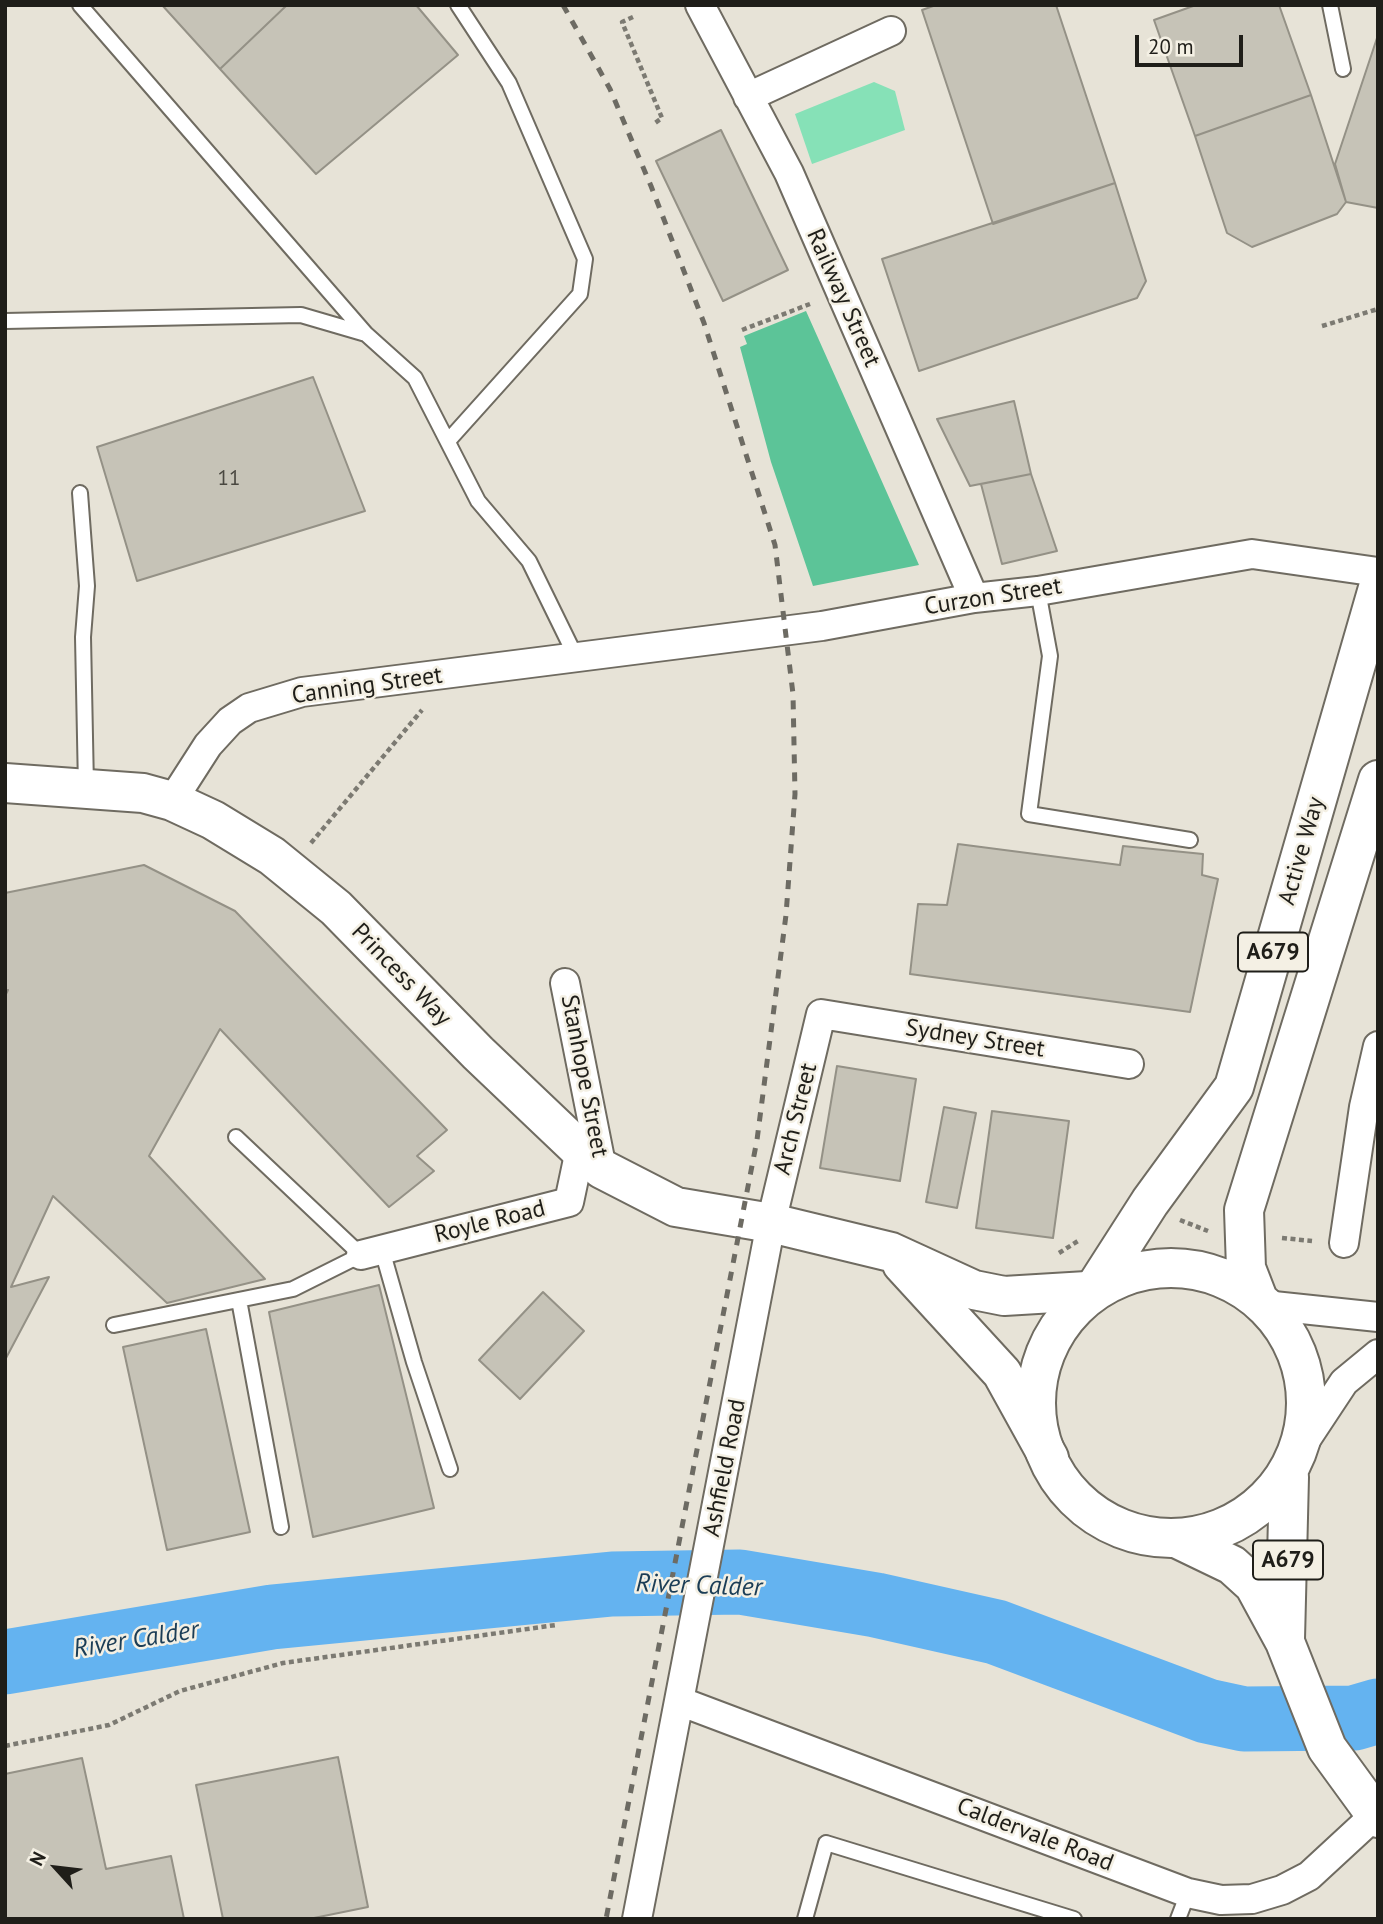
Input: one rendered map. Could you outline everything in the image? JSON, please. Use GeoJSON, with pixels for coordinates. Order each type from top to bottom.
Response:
{"type":"FeatureCollection","features":[{"type":"Feature","properties":{"kind":"main road","name":"Active Way"},"geometry":{"type":"LineString","coordinates":[[1093,1287],[1150,1202],[1234,1087],[1378,588]]}},
{"type":"Feature","properties":{"kind":"main road","name":"Active Way"},"geometry":{"type":"LineString","coordinates":[[1261,1302],[1246,1268],[1244,1210],[1378,780]]}},
{"type":"Feature","properties":{"kind":"main road","name":"Princess Way"},"geometry":{"type":"LineString","coordinates":[[5,783],[143,793],[172,801],[213,820],[272,856],[310,886],[591,1160],[676,1207],[771,1223]]}},
{"type":"Feature","properties":{"kind":"main road"},"geometry":{"type":"LineString","coordinates":[[771,1223],[891,1252],[974,1290],[1015,1296],[1093,1287]]}},
{"type":"Feature","properties":{"kind":"main road"},"geometry":{"type":"LineString","coordinates":[[891,1252],[1002,1373],[1049,1458]]}},
{"type":"Feature","properties":{"kind":"main road","name":"A679"},"geometry":{"type":"LineString","coordinates":[[1285,1642],[1295,1462],[1304,1412],[1299,1380],[1280,1328],[1261,1302],[1216,1276],[1188,1267],[1143,1267],[1093,1287],[1053,1336],[1039,1371],[1037,1415],[1049,1458],[1071,1492],[1101,1518],[1138,1534],[1178,1539],[1221,1531],[1259,1509],[1295,1462]]}},
{"type":"Feature","properties":{"kind":"main road","name":"A679"},"geometry":{"type":"LineString","coordinates":[[1178,1539],[1232,1565],[1254,1585],[1285,1642],[1327,1748],[1376,1816]]}},
{"type":"Feature","properties":{"kind":"street","name":"Railway Street"},"geometry":{"type":"LineString","coordinates":[[700,5],[789,173],[974,598]]}},
{"type":"Feature","properties":{"kind":"street"},"geometry":{"type":"LineString","coordinates":[[748,97],[891,31]]}},
{"type":"Feature","properties":{"kind":"street","name":"Curzon Street"},"geometry":{"type":"LineString","coordinates":[[607,652],[822,626],[974,598],[1038,591],[1252,554],[1378,572]]}},
{"type":"Feature","properties":{"kind":"street","name":"Canning Street"},"geometry":{"type":"LineString","coordinates":[[172,801],[208,745],[230,721],[249,709],[302,692],[607,652]]}},
{"type":"Feature","properties":{"kind":"street","name":"Stanhope Street"},"geometry":{"type":"LineString","coordinates":[[565,983],[591,1160]]}},
{"type":"Feature","properties":{"kind":"street","name":"Sydney Street"},"geometry":{"type":"LineString","coordinates":[[821,1014],[1129,1064]]}},
{"type":"Feature","properties":{"kind":"street","name":"Arch Street"},"geometry":{"type":"LineString","coordinates":[[771,1223],[821,1014]]}},
{"type":"Feature","properties":{"kind":"street"},"geometry":{"type":"LineString","coordinates":[[1344,1243],[1362,1119],[1378,1046]]}},
{"type":"Feature","properties":{"kind":"street","name":"Royle Road"},"geometry":{"type":"LineString","coordinates":[[371,1253],[569,1202],[591,1160]]}},
{"type":"Feature","properties":{"kind":"street","name":"Ashfield Road"},"geometry":{"type":"LineString","coordinates":[[637,1919],[699,1611],[771,1223]]}},
{"type":"Feature","properties":{"kind":"street"},"geometry":{"type":"LineString","coordinates":[[1261,1302],[1378,1317]]}},
{"type":"Feature","properties":{"kind":"street"},"geometry":{"type":"LineString","coordinates":[[1295,1462],[1344,1382],[1378,1354]]}},
{"type":"Feature","properties":{"kind":"street","name":"Caldervale Road"},"geometry":{"type":"LineString","coordinates":[[679,1702],[1183,1906],[1221,1900],[1252,1899],[1282,1890],[1309,1876],[1376,1816]]}},
{"type":"Feature","properties":{"kind":"lane"},"geometry":{"type":"LineString","coordinates":[[80,5],[366,334],[415,378],[478,501],[529,561],[576,657]]}},
{"type":"Feature","properties":{"kind":"lane"},"geometry":{"type":"LineString","coordinates":[[448,441],[580,294],[585,259],[509,83],[458,5]]}},
{"type":"Feature","properties":{"kind":"lane"},"geometry":{"type":"LineString","coordinates":[[1330,5],[1343,69]]}},
{"type":"Feature","properties":{"kind":"lane"},"geometry":{"type":"LineString","coordinates":[[5,321],[301,315],[366,334]]}},
{"type":"Feature","properties":{"kind":"lane"},"geometry":{"type":"LineString","coordinates":[[80,493],[87,586],[83,637],[86,787]]}},
{"type":"Feature","properties":{"kind":"lane"},"geometry":{"type":"LineString","coordinates":[[1038,591],[1049,656],[1029,814],[1190,841]]}},
{"type":"Feature","properties":{"kind":"lane"},"geometry":{"type":"LineString","coordinates":[[236,1137],[371,1253],[410,1350],[450,1469]]}},
{"type":"Feature","properties":{"kind":"lane"},"geometry":{"type":"LineString","coordinates":[[114,1325],[293,1289],[371,1253]]}},
{"type":"Feature","properties":{"kind":"lane"},"geometry":{"type":"LineString","coordinates":[[239,1300],[281,1527]]}},
{"type":"Feature","properties":{"kind":"lane"},"geometry":{"type":"LineString","coordinates":[[805,1919],[827,1843],[1074,1919]]}},
{"type":"Feature","properties":{"kind":"path"},"geometry":{"type":"LineString","coordinates":[[633,17],[622,22],[662,118]]}},
{"type":"Feature","properties":{"kind":"path"},"geometry":{"type":"LineString","coordinates":[[655,123],[668,116]]}},
{"type":"Feature","properties":{"kind":"path"},"geometry":{"type":"LineString","coordinates":[[742,330],[841,292]]}},
{"type":"Feature","properties":{"kind":"path"},"geometry":{"type":"LineString","coordinates":[[1322,326],[1378,309]]}},
{"type":"Feature","properties":{"kind":"path"},"geometry":{"type":"LineString","coordinates":[[313,839],[452,674]]}},
{"type":"Feature","properties":{"kind":"path"},"geometry":{"type":"LineString","coordinates":[[5,1746],[109,1725],[180,1691],[283,1663],[556,1625]]}},
{"type":"Feature","properties":{"kind":"green space"},"geometry":{"type":"Polygon","coordinates":[[[874,82],[895,91],[905,130],[812,164],[795,114],[874,82]]]}},
{"type":"Feature","properties":{"kind":"green space"},"geometry":{"type":"Polygon","coordinates":[[[806,311],[919,565],[813,586],[771,462],[740,347],[747,344],[744,336],[806,311]]]}},
{"type":"Feature","properties":{"kind":"building"},"geometry":{"type":"Polygon","coordinates":[[[162,5],[287,5],[220,69],[162,5]]]}},
{"type":"Feature","properties":{"kind":"building"},"geometry":{"type":"Polygon","coordinates":[[[287,5],[416,5],[458,55],[316,174],[220,69],[287,5]]]}},
{"type":"Feature","properties":{"kind":"building"},"geometry":{"type":"Polygon","coordinates":[[[936,5],[1056,5],[1115,183],[993,224],[922,10],[936,5]]]}},
{"type":"Feature","properties":{"kind":"building"},"geometry":{"type":"Polygon","coordinates":[[[1196,5],[1279,5],[1311,95],[1195,136],[1154,20],[1196,5]]]}},
{"type":"Feature","properties":{"kind":"building"},"geometry":{"type":"Polygon","coordinates":[[[1378,35],[1378,208],[1346,202],[1335,164],[1378,35]]]}},
{"type":"Feature","properties":{"kind":"building"},"geometry":{"type":"Polygon","coordinates":[[[1311,95],[1346,202],[1337,214],[1252,247],[1227,233],[1195,136],[1311,95]]]}},
{"type":"Feature","properties":{"kind":"building"},"geometry":{"type":"Polygon","coordinates":[[[721,130],[788,270],[723,301],[656,161],[721,130]]]}},
{"type":"Feature","properties":{"kind":"building"},"geometry":{"type":"Polygon","coordinates":[[[1115,183],[1146,281],[1137,298],[919,371],[882,259],[1115,183]]]}},
{"type":"Feature","properties":{"kind":"building"},"geometry":{"type":"Polygon","coordinates":[[[313,377],[365,511],[137,581],[97,447],[313,377]]]}},
{"type":"Feature","properties":{"kind":"building"},"geometry":{"type":"Polygon","coordinates":[[[1014,401],[1031,474],[970,486],[937,419],[1014,401]]]}},
{"type":"Feature","properties":{"kind":"building"},"geometry":{"type":"Polygon","coordinates":[[[1031,474],[1057,551],[1002,564],[981,484],[1031,474]]]}},
{"type":"Feature","properties":{"kind":"building"},"geometry":{"type":"Polygon","coordinates":[[[958,844],[1120,865],[1123,846],[1203,854],[1202,875],[1218,879],[1190,1012],[910,974],[918,904],[947,905],[958,844]]]}},
{"type":"Feature","properties":{"kind":"building"},"geometry":{"type":"Polygon","coordinates":[[[144,865],[235,911],[447,1130],[417,1156],[434,1171],[389,1207],[220,1029],[149,1156],[265,1279],[167,1303],[53,1196],[11,1287],[49,1277],[5,1360],[5,996],[8,990],[5,991],[5,893],[144,865]]]}},
{"type":"Feature","properties":{"kind":"building"},"geometry":{"type":"Polygon","coordinates":[[[837,1066],[916,1079],[900,1181],[820,1168],[837,1066]]]}},
{"type":"Feature","properties":{"kind":"building"},"geometry":{"type":"Polygon","coordinates":[[[944,1107],[976,1113],[957,1208],[926,1202],[944,1107]]]}},
{"type":"Feature","properties":{"kind":"building"},"geometry":{"type":"Polygon","coordinates":[[[992,1111],[1069,1121],[1053,1238],[976,1228],[992,1111]]]}},
{"type":"Feature","properties":{"kind":"building"},"geometry":{"type":"Polygon","coordinates":[[[379,1285],[434,1508],[313,1537],[269,1312],[379,1285]]]}},
{"type":"Feature","properties":{"kind":"building"},"geometry":{"type":"Polygon","coordinates":[[[543,1292],[584,1331],[520,1399],[479,1360],[543,1292]]]}},
{"type":"Feature","properties":{"kind":"building"},"geometry":{"type":"Polygon","coordinates":[[[206,1329],[250,1532],[167,1550],[123,1347],[206,1329]]]}},
{"type":"Feature","properties":{"kind":"building"},"geometry":{"type":"Polygon","coordinates":[[[338,1757],[368,1907],[309,1919],[223,1919],[196,1785],[338,1757]]]}},
{"type":"Feature","properties":{"kind":"building"},"geometry":{"type":"Polygon","coordinates":[[[82,1758],[106,1869],[171,1856],[184,1919],[5,1919],[5,1774],[82,1758]]]}},
{"type":"Feature","properties":{"kind":"waterway","name":"River Calder"},"geometry":{"type":"LineString","coordinates":[[5,1662],[272,1617],[612,1584],[740,1582],[876,1605],[996,1632],[1207,1711],[1244,1719],[1354,1718],[1378,1711]]}},
{"type":"Feature","properties":{"kind":"railway"},"geometry":{"type":"LineString","coordinates":[[563,5],[610,89],[704,323],[775,545],[793,694],[795,794],[786,915],[757,1140],[606,1919]]}}]}
